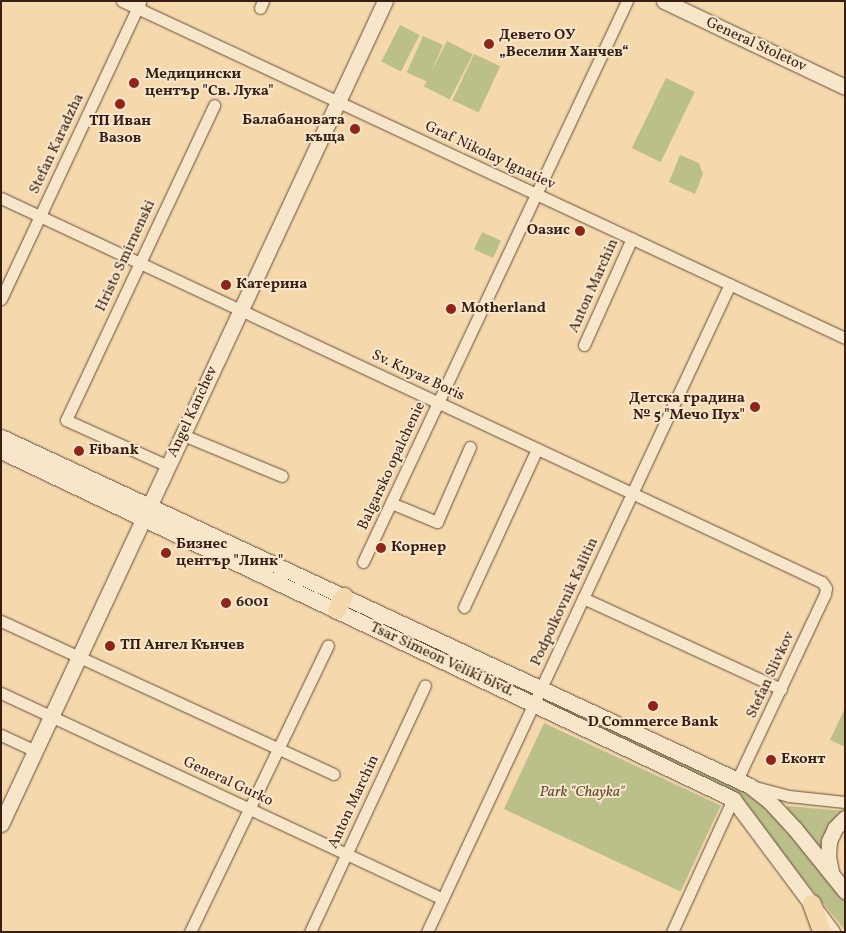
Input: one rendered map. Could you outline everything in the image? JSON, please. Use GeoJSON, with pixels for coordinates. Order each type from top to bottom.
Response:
{"type":"FeatureCollection","features":[{"type":"Feature","properties":{"kind":"main road","name":"Angel Kanchev"},"geometry":{"type":"LineString","coordinates":[[1,824],[385,1]]}},
{"type":"Feature","properties":{"kind":"main road","name":"General Stoletov"},"geometry":{"type":"LineString","coordinates":[[664,1],[845,87]]}},
{"type":"Feature","properties":{"kind":"main road","name":"General Stoletov"},"geometry":{"type":"LineString","coordinates":[[822,75],[845,73]]}},
{"type":"Feature","properties":{"kind":"main road","name":"Tsar Simeon Veliki blvd."},"geometry":{"type":"LineString","coordinates":[[1,437],[147,512],[341,604],[534,704],[733,798],[832,932]]}},
{"type":"Feature","properties":{"kind":"main road","name":"Tsar Simeon Veliki blvd."},"geometry":{"type":"LineString","coordinates":[[1,451],[147,512]]}},
{"type":"Feature","properties":{"kind":"main road","name":"Tsar Simeon Veliki blvd."},"geometry":{"type":"LineString","coordinates":[[341,604],[541,689],[741,782],[761,794],[776,808],[845,891]]}},
{"type":"Feature","properties":{"kind":"main road"},"geometry":{"type":"LineString","coordinates":[[832,876],[828,856],[829,841],[835,828],[845,818]]}},
{"type":"Feature","properties":{"kind":"main road"},"geometry":{"type":"LineString","coordinates":[[812,904],[822,932]]}},
{"type":"Feature","properties":{"kind":"street","name":"Graf Nikolay Ignatiev"},"geometry":{"type":"LineString","coordinates":[[122,1],[139,5],[338,102],[845,338]]}},
{"type":"Feature","properties":{"kind":"street","name":"Balgarsko opalchenie"},"geometry":{"type":"LineString","coordinates":[[363,562],[627,1]]}},
{"type":"Feature","properties":{"kind":"street","name":"Stefan Karadzha"},"geometry":{"type":"LineString","coordinates":[[1,299],[139,5]]}},
{"type":"Feature","properties":{"kind":"street","name":"Hristo Smirnenski"},"geometry":{"type":"LineString","coordinates":[[168,466],[66,420],[214,105]]}},
{"type":"Feature","properties":{"kind":"street","name":"Sv. Knyaz Boris"},"geometry":{"type":"LineString","coordinates":[[1,198],[822,582]]}},
{"type":"Feature","properties":{"kind":"street","name":"Anton Marchin"},"geometry":{"type":"LineString","coordinates":[[584,345],[632,238]]}},
{"type":"Feature","properties":{"kind":"street","name":"Podpolkovnik Kalitin"},"geometry":{"type":"LineString","coordinates":[[427,932],[730,284]]}},
{"type":"Feature","properties":{"kind":"street"},"geometry":{"type":"LineString","coordinates":[[183,435],[282,476]]}},
{"type":"Feature","properties":{"kind":"street"},"geometry":{"type":"LineString","coordinates":[[390,504],[437,522],[470,447]]}},
{"type":"Feature","properties":{"kind":"street"},"geometry":{"type":"LineString","coordinates":[[464,607],[537,449]]}},
{"type":"Feature","properties":{"kind":"street","name":"Stefan Slivkov"},"geometry":{"type":"LineString","coordinates":[[741,782],[825,594],[826,588],[822,582]]}},
{"type":"Feature","properties":{"kind":"street"},"geometry":{"type":"LineString","coordinates":[[583,598],[781,689]]}},
{"type":"Feature","properties":{"kind":"street"},"geometry":{"type":"LineString","coordinates":[[1,621],[332,774]]}},
{"type":"Feature","properties":{"kind":"street"},"geometry":{"type":"LineString","coordinates":[[190,932],[328,645]]}},
{"type":"Feature","properties":{"kind":"street","name":"Anton Marchin"},"geometry":{"type":"LineString","coordinates":[[310,932],[425,685]]}},
{"type":"Feature","properties":{"kind":"street","name":"General Gurko"},"geometry":{"type":"LineString","coordinates":[[1,693],[442,898]]}},
{"type":"Feature","properties":{"kind":"street"},"geometry":{"type":"LineString","coordinates":[[1,734],[35,751]]}},
{"type":"Feature","properties":{"kind":"street","name":"Tsar Simeon Veliki blvd."},"geometry":{"type":"LineString","coordinates":[[741,782],[782,795],[845,802]]}},
{"type":"Feature","properties":{"kind":"street"},"geometry":{"type":"LineString","coordinates":[[672,932],[733,798]]}},
{"type":"Feature","properties":{"kind":"green space"},"geometry":{"type":"Polygon","coordinates":[[[400,25],[420,35],[401,72],[381,62],[400,25]]]}},
{"type":"Feature","properties":{"kind":"green space"},"geometry":{"type":"Polygon","coordinates":[[[423,36],[443,45],[427,81],[407,73],[423,36]]]}},
{"type":"Feature","properties":{"kind":"green space"},"geometry":{"type":"Polygon","coordinates":[[[447,41],[473,54],[450,100],[424,86],[447,41]]]}},
{"type":"Feature","properties":{"kind":"green space"},"geometry":{"type":"Polygon","coordinates":[[[474,54],[500,66],[479,112],[452,100],[474,54]]]}},
{"type":"Feature","properties":{"kind":"green space"},"geometry":{"type":"Polygon","coordinates":[[[666,78],[695,92],[661,162],[632,148],[666,78]]]}},
{"type":"Feature","properties":{"kind":"green space"},"geometry":{"type":"Polygon","coordinates":[[[680,155],[699,163],[703,174],[695,194],[669,182],[680,155]]]}},
{"type":"Feature","properties":{"kind":"green space"},"geometry":{"type":"Polygon","coordinates":[[[482,232],[501,241],[493,258],[474,249],[482,232]]]}},
{"type":"Feature","properties":{"kind":"green space"},"geometry":{"type":"Polygon","coordinates":[[[548,698],[741,788],[765,804],[845,898],[845,930],[741,804],[722,786],[547,702],[548,698]]]}},
{"type":"Feature","properties":{"kind":"green space"},"geometry":{"type":"Polygon","coordinates":[[[845,708],[845,747],[830,740],[845,708]]]}},
{"type":"Feature","properties":{"kind":"green space","name":"Park \"Chayka\""},"geometry":{"type":"Polygon","coordinates":[[[544,723],[721,805],[681,892],[504,809],[544,723]]]}},
{"type":"Feature","properties":{"kind":"green space"},"geometry":{"type":"Polygon","coordinates":[[[787,806],[844,811],[840,814],[823,855],[785,810],[787,806]]]}},
{"type":"Feature","properties":{"kind":"place","name":"Девето ОУ „Веселин Ханчев“"},"geometry":{"type":"Point","coordinates":[489,44]}},
{"type":"Feature","properties":{"kind":"place","name":"Медицински център \"Св. Лука\""},"geometry":{"type":"Point","coordinates":[134,83]}},
{"type":"Feature","properties":{"kind":"place","name":"ТП Иван Вазов"},"geometry":{"type":"Point","coordinates":[120,104]}},
{"type":"Feature","properties":{"kind":"place","name":"Балабановата къща"},"geometry":{"type":"Point","coordinates":[355,129]}},
{"type":"Feature","properties":{"kind":"place","name":"Оазис"},"geometry":{"type":"Point","coordinates":[580,231]}},
{"type":"Feature","properties":{"kind":"place","name":"Катерина"},"geometry":{"type":"Point","coordinates":[226,285]}},
{"type":"Feature","properties":{"kind":"place","name":"Motherland"},"geometry":{"type":"Point","coordinates":[451,309]}},
{"type":"Feature","properties":{"kind":"place","name":"Детска градина № 5 \"Мечо Пух\""},"geometry":{"type":"Point","coordinates":[755,407]}},
{"type":"Feature","properties":{"kind":"place","name":"Fibank"},"geometry":{"type":"Point","coordinates":[79,451]}},
{"type":"Feature","properties":{"kind":"place","name":"Корнер"},"geometry":{"type":"Point","coordinates":[381,548]}},
{"type":"Feature","properties":{"kind":"place","name":"Бизнес център \"Линк\""},"geometry":{"type":"Point","coordinates":[166,553]}},
{"type":"Feature","properties":{"kind":"place","name":"6001"},"geometry":{"type":"Point","coordinates":[226,603]}},
{"type":"Feature","properties":{"kind":"place","name":"ТП Ангел Кънчев"},"geometry":{"type":"Point","coordinates":[110,646]}},
{"type":"Feature","properties":{"kind":"place","name":"D Commerce Bank"},"geometry":{"type":"Point","coordinates":[653,706]}},
{"type":"Feature","properties":{"kind":"place","name":"Еконт"},"geometry":{"type":"Point","coordinates":[771,760]}}]}
